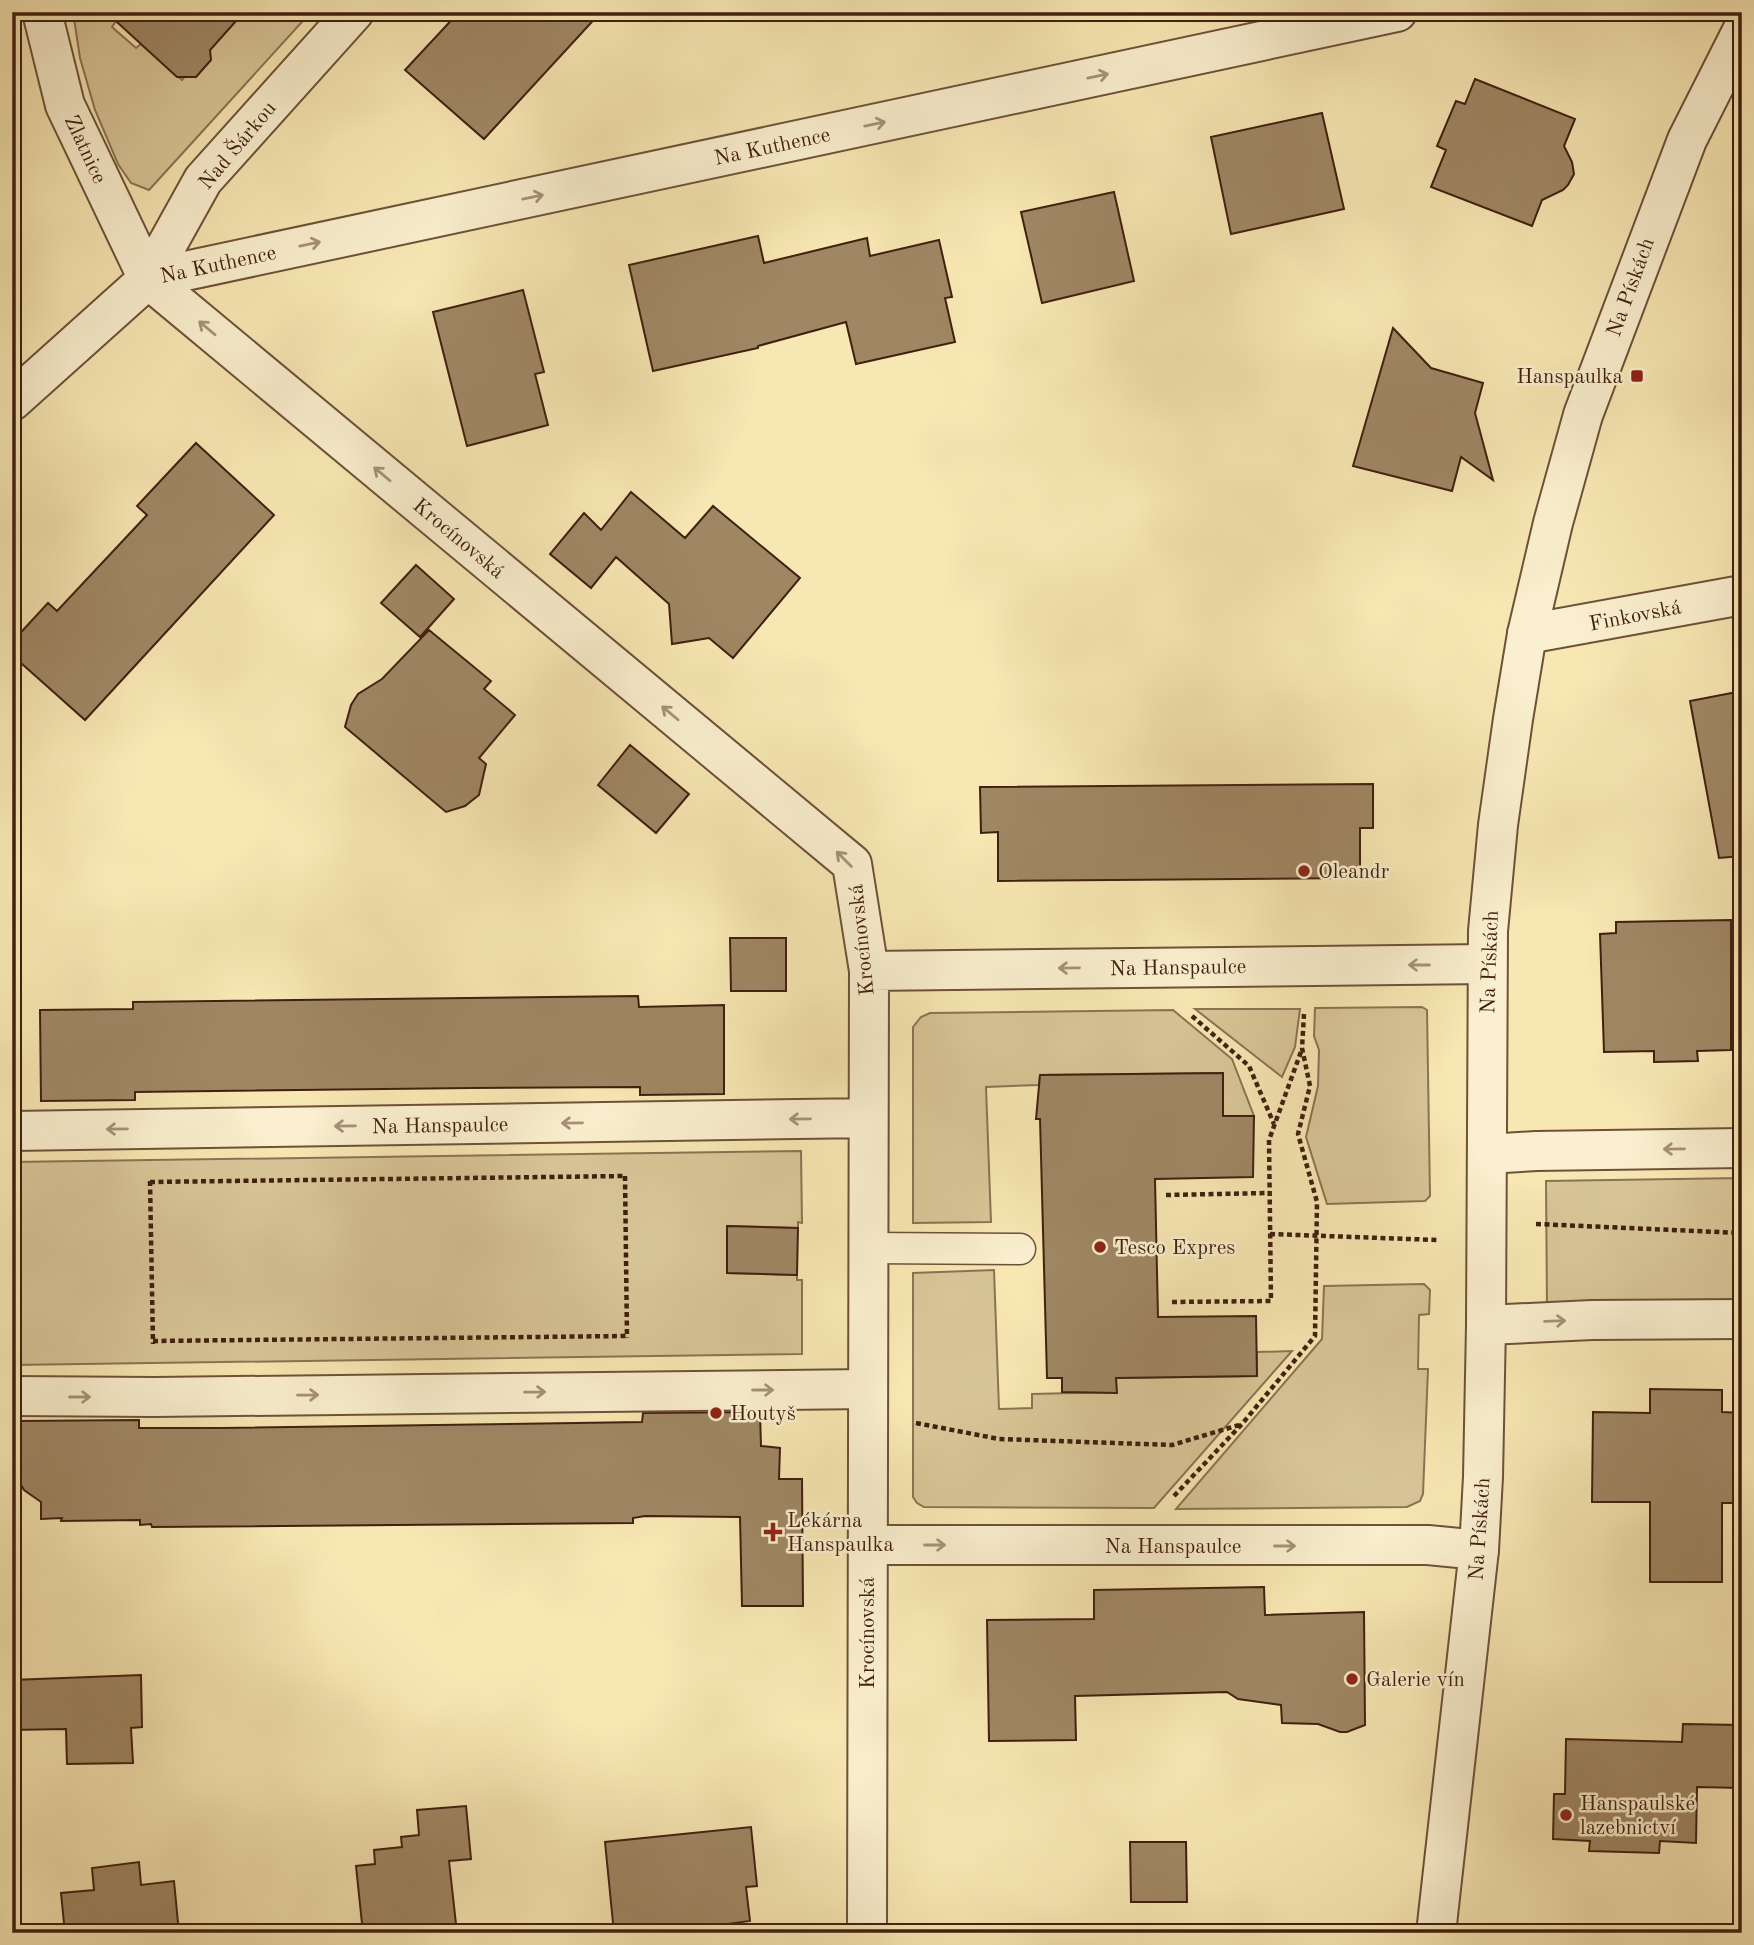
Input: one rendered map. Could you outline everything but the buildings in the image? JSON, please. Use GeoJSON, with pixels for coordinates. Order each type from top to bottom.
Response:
{"type":"FeatureCollection","features":[{"type":"Feature","properties":{"kind":"street","name":"Zlatnice"},"geometry":{"type":"LineString","coordinates":[[42,12],[65,105],[148,279]]}},
{"type":"Feature","properties":{"kind":"street","name":"Nad Šárkou"},"geometry":{"type":"LineString","coordinates":[[12,401],[148,279],[203,180],[354,12]]}},
{"type":"Feature","properties":{"kind":"street","name":"Na Kuthence"},"geometry":{"type":"LineString","coordinates":[[148,279],[1397,12]]}},
{"type":"Feature","properties":{"kind":"street","name":"Na Pískách"},"geometry":{"type":"LineString","coordinates":[[1436,1933],[1479,1550],[1483,1477],[1487,964],[1498,825],[1527,634],[1553,523],[1583,415],[1687,140],[1742,31]]}},
{"type":"Feature","properties":{"kind":"street","name":"Krocínovská"},"geometry":{"type":"LineString","coordinates":[[148,279],[852,864],[869,971],[867,1933]]}},
{"type":"Feature","properties":{"kind":"street","name":"Finkovská"},"geometry":{"type":"LineString","coordinates":[[1527,634],[1742,595]]}},
{"type":"Feature","properties":{"kind":"street","name":"Na Hanspaulce"},"geometry":{"type":"LineString","coordinates":[[869,971],[1487,964]]}},
{"type":"Feature","properties":{"kind":"street","name":"Na Hanspaulce"},"geometry":{"type":"LineString","coordinates":[[12,1131],[868,1118]]}},
{"type":"Feature","properties":{"kind":"street"},"geometry":{"type":"LineString","coordinates":[[1487,1154],[1742,1148]]}},
{"type":"Feature","properties":{"kind":"street"},"geometry":{"type":"LineString","coordinates":[[1486,1325],[1592,1320],[1742,1319]]}},
{"type":"Feature","properties":{"kind":"street"},"geometry":{"type":"LineString","coordinates":[[12,1396],[153,1397],[868,1389]]}},
{"type":"Feature","properties":{"kind":"street","name":"Na Hanspaulce"},"geometry":{"type":"LineString","coordinates":[[867,1545],[1428,1545],[1479,1550]]}},
{"type":"Feature","properties":{"kind":"lane"},"geometry":{"type":"LineString","coordinates":[[867,1248],[1020,1250]]}},
{"type":"Feature","properties":{"kind":"path"},"geometry":{"type":"LineString","coordinates":[[1172,1498],[1242,1424],[1315,1336],[1317,1202],[1298,1135],[1310,1086],[1302,1048],[1304,1011]]}},
{"type":"Feature","properties":{"kind":"path"},"geometry":{"type":"LineString","coordinates":[[1188,1013],[1249,1066],[1274,1124]]}},
{"type":"Feature","properties":{"kind":"path"},"geometry":{"type":"LineString","coordinates":[[1172,1302],[1271,1301],[1269,1140],[1302,1048]]}},
{"type":"Feature","properties":{"kind":"path"},"geometry":{"type":"LineString","coordinates":[[626,1122],[627,1391]]}},
{"type":"Feature","properties":{"kind":"path"},"geometry":{"type":"LineString","coordinates":[[148,1129],[153,1397]]}},
{"type":"Feature","properties":{"kind":"path"},"geometry":{"type":"LineString","coordinates":[[150,1182],[625,1176]]}},
{"type":"Feature","properties":{"kind":"path"},"geometry":{"type":"LineString","coordinates":[[1166,1195],[1269,1193]]}},
{"type":"Feature","properties":{"kind":"path"},"geometry":{"type":"LineString","coordinates":[[1486,1222],[1742,1233]]}},
{"type":"Feature","properties":{"kind":"path"},"geometry":{"type":"LineString","coordinates":[[1270,1234],[1445,1240]]}},
{"type":"Feature","properties":{"kind":"path"},"geometry":{"type":"LineString","coordinates":[[153,1341],[627,1336]]}},
{"type":"Feature","properties":{"kind":"path"},"geometry":{"type":"LineString","coordinates":[[912,1422],[999,1439],[1172,1445],[1242,1424]]}},
{"type":"Feature","properties":{"kind":"shaded area"},"geometry":{"type":"Polygon","coordinates":[[[73,12],[116,12],[116,21],[112,27],[136,48],[141,44],[182,80],[186,75],[196,77],[211,60],[209,51],[244,12],[311,12],[149,190],[131,183],[118,164],[95,110],[80,58],[73,12]]]}},
{"type":"Feature","properties":{"kind":"shaded area"},"geometry":{"type":"Polygon","coordinates":[[[1422,1007],[1427,1010],[1430,1196],[1425,1201],[1327,1204],[1306,1137],[1318,1086],[1319,1050],[1314,1036],[1315,1008],[1422,1007]]]}},
{"type":"Feature","properties":{"kind":"shaded area"},"geometry":{"type":"Polygon","coordinates":[[[1195,1009],[1300,1009],[1295,1047],[1282,1077],[1195,1009]]]}},
{"type":"Feature","properties":{"kind":"shaded area"},"geometry":{"type":"Polygon","coordinates":[[[1173,1010],[1232,1059],[1254,1116],[1223,1116],[1223,1073],[1040,1075],[1039,1085],[986,1087],[991,1222],[913,1223],[913,1027],[921,1017],[930,1013],[1173,1010]]]}},
{"type":"Feature","properties":{"kind":"shaded area"},"geometry":{"type":"Polygon","coordinates":[[[801,1151],[802,1223],[798,1222],[798,1228],[727,1226],[727,1273],[797,1275],[797,1280],[802,1280],[802,1354],[12,1365],[12,1162],[801,1151]]]}},
{"type":"Feature","properties":{"kind":"shaded area"},"geometry":{"type":"Polygon","coordinates":[[[1742,1178],[1742,1304],[1547,1307],[1546,1181],[1742,1178]]]}},
{"type":"Feature","properties":{"kind":"shaded area"},"geometry":{"type":"Polygon","coordinates":[[[994,1270],[999,1409],[1032,1408],[1032,1394],[1116,1392],[1116,1378],[1257,1376],[1257,1352],[1292,1351],[1154,1508],[924,1507],[913,1497],[913,1273],[994,1270]]]}},
{"type":"Feature","properties":{"kind":"shaded area"},"geometry":{"type":"Polygon","coordinates":[[[1424,1284],[1430,1290],[1429,1314],[1419,1315],[1418,1369],[1428,1369],[1423,1494],[1420,1501],[1407,1507],[1176,1509],[1322,1339],[1324,1286],[1424,1284]]]}},
{"type":"Feature","properties":{"kind":"place","name":"Hanspaulka"},"geometry":{"type":"Point","coordinates":[1637,376]}},
{"type":"Feature","properties":{"kind":"place","name":"Oleandr"},"geometry":{"type":"Point","coordinates":[1304,871]}},
{"type":"Feature","properties":{"kind":"place","name":"Tesco Expres"},"geometry":{"type":"Point","coordinates":[1100,1247]}},
{"type":"Feature","properties":{"kind":"place","name":"Houtyš"},"geometry":{"type":"Point","coordinates":[716,1413]}},
{"type":"Feature","properties":{"kind":"place","name":"Lékárna Hanspaulka"},"geometry":{"type":"Point","coordinates":[773,1532]}},
{"type":"Feature","properties":{"kind":"place","name":"Galerie vín"},"geometry":{"type":"Point","coordinates":[1352,1679]}},
{"type":"Feature","properties":{"kind":"place","name":"Hanspaulské lazebnictví"},"geometry":{"type":"Point","coordinates":[1566,1815]}}]}
